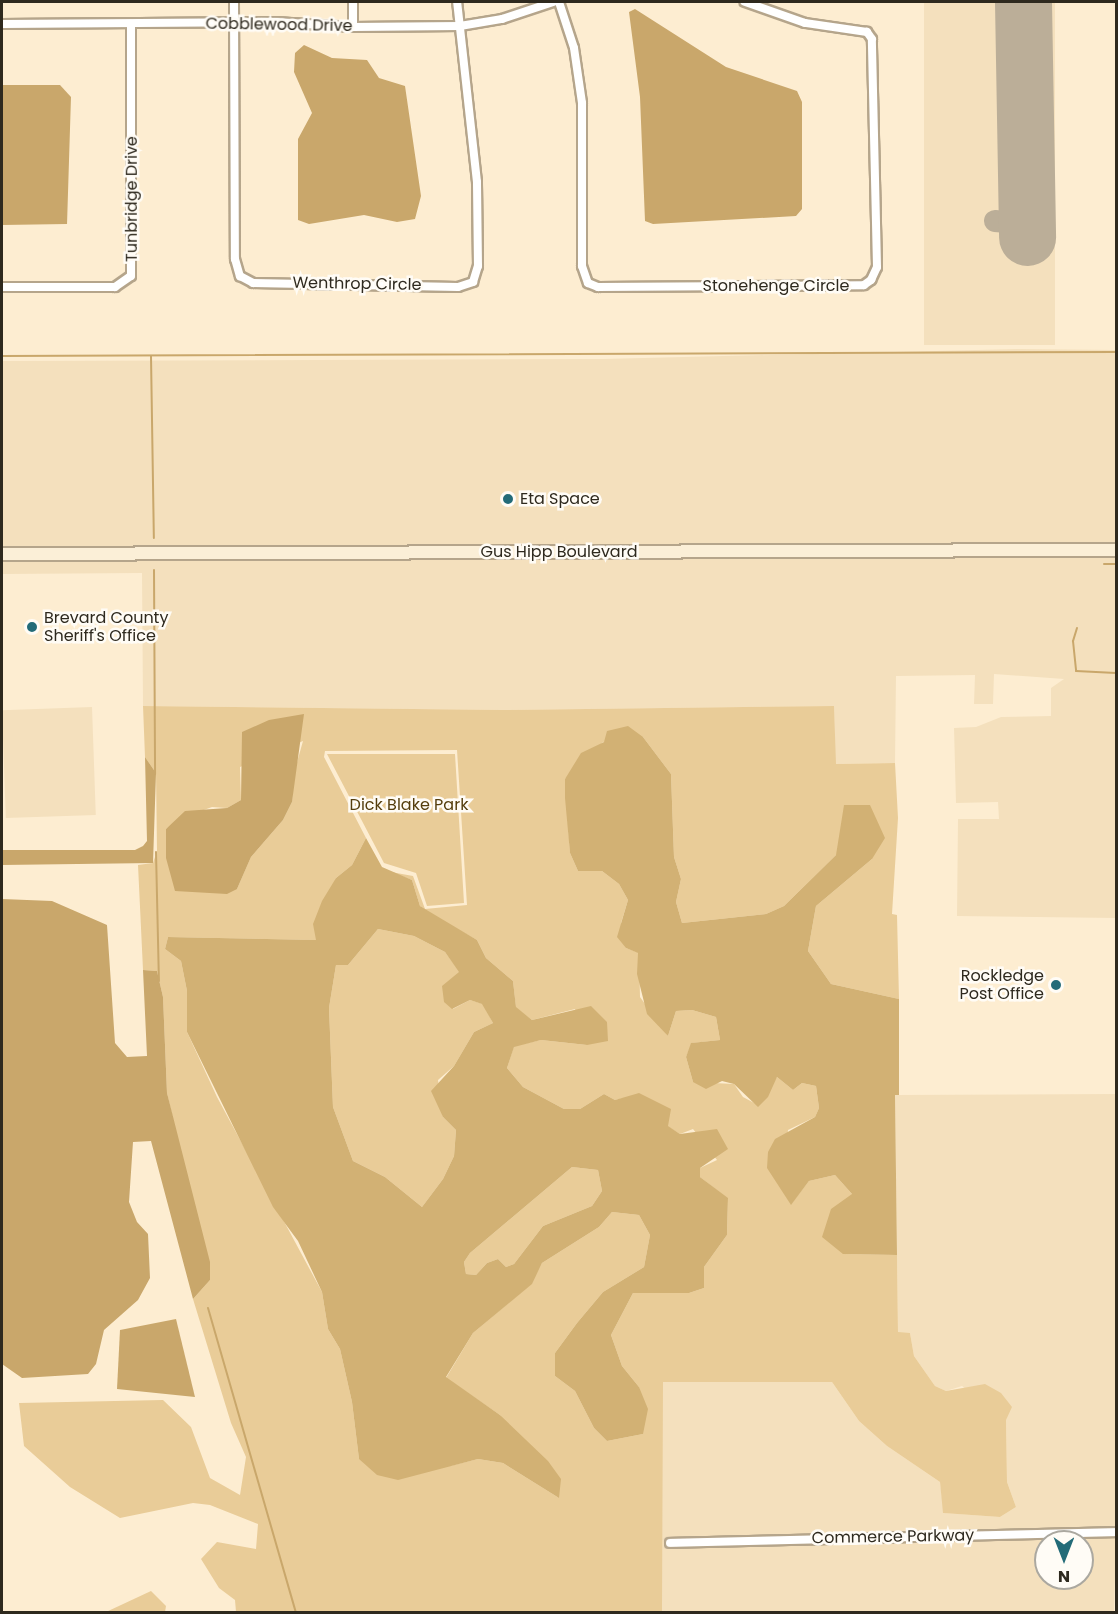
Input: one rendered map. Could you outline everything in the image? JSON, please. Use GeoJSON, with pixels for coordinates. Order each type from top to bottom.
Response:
{"type":"FeatureCollection","features":[{"type":"Feature","properties":{"kind":"street","name":"Wenthrop Circle"},"geometry":{"type":"LineString","coordinates":[[234,2],[235,259],[240,276],[254,283],[458,287],[472,282],[478,266],[477,182],[457,2]]}},
{"type":"Feature","properties":{"kind":"street"},"geometry":{"type":"LineString","coordinates":[[353,2],[353,27]]}},
{"type":"Feature","properties":{"kind":"street","name":"Cobblewood Drive"},"geometry":{"type":"LineString","coordinates":[[2,24],[234,22],[353,27],[460,26],[502,19],[553,2]]}},
{"type":"Feature","properties":{"kind":"street","name":"Stonehenge Circle"},"geometry":{"type":"LineString","coordinates":[[560,2],[574,48],[582,103],[582,266],[588,283],[598,287],[864,285],[871,280],[877,267],[872,39],[867,32],[805,23],[745,2]]}},
{"type":"Feature","properties":{"kind":"street","name":"Tunbridge Drive"},"geometry":{"type":"LineString","coordinates":[[2,287],[115,287],[131,276],[131,24]]}},
{"type":"Feature","properties":{"kind":"street","name":"Gus Hipp Boulevard"},"geometry":{"type":"LineString","coordinates":[[2,554],[1116,550]]}},
{"type":"Feature","properties":{"kind":"street","name":"Commerce Parkway"},"geometry":{"type":"LineString","coordinates":[[670,1543],[1116,1532]]}},
{"type":"Feature","properties":{"kind":"shaded area"},"geometry":{"type":"Polygon","coordinates":[[[924,2],[1055,2],[1055,345],[924,345],[924,2]]]}},
{"type":"Feature","properties":{"kind":"shaded area"},"geometry":{"type":"Polygon","coordinates":[[[635,9],[726,67],[797,91],[802,102],[802,209],[796,216],[653,224],[645,221],[640,97],[629,12],[635,9]]]}},
{"type":"Feature","properties":{"kind":"shaded area"},"geometry":{"type":"Polygon","coordinates":[[[304,45],[332,58],[367,60],[379,78],[405,86],[421,196],[415,219],[397,222],[364,215],[309,224],[298,220],[298,139],[312,113],[294,72],[295,53],[304,45]]]}},
{"type":"Feature","properties":{"kind":"shaded area"},"geometry":{"type":"Polygon","coordinates":[[[2,85],[60,85],[71,97],[67,224],[2,225],[2,85]]]}},
{"type":"Feature","properties":{"kind":"shaded area"},"geometry":{"type":"Polygon","coordinates":[[[1017,349],[1116,350],[1116,545],[2,549],[2,361],[603,359],[1017,349]]]}},
{"type":"Feature","properties":{"kind":"shaded area"},"geometry":{"type":"Polygon","coordinates":[[[1116,555],[1116,918],[957,916],[958,819],[999,819],[998,802],[956,803],[954,728],[976,727],[1001,717],[1051,716],[1051,688],[1064,679],[994,674],[993,704],[974,704],[975,675],[896,676],[895,763],[835,764],[834,706],[503,710],[143,706],[142,573],[2,574],[2,559],[1116,555]]]}},
{"type":"Feature","properties":{"kind":"shaded area"},"geometry":{"type":"Polygon","coordinates":[[[92,707],[96,815],[6,818],[2,710],[92,707]]]}},
{"type":"Feature","properties":{"kind":"shaded area"},"geometry":{"type":"Polygon","coordinates":[[[304,714],[292,802],[283,820],[251,857],[237,889],[227,894],[175,891],[166,858],[166,829],[185,811],[227,808],[241,800],[242,732],[269,720],[304,714]]]}},
{"type":"Feature","properties":{"kind":"shaded area"},"geometry":{"type":"Polygon","coordinates":[[[628,726],[643,737],[671,774],[674,857],[681,879],[676,902],[682,923],[766,914],[784,906],[836,855],[844,805],[870,805],[885,838],[872,859],[816,906],[808,951],[831,984],[899,999],[899,1095],[895,1095],[897,1255],[843,1254],[822,1237],[831,1209],[852,1194],[835,1175],[809,1181],[791,1205],[767,1168],[768,1152],[775,1139],[815,1117],[819,1108],[816,1086],[802,1083],[793,1090],[777,1077],[768,1097],[758,1107],[734,1084],[722,1081],[706,1089],[693,1082],[686,1057],[691,1043],[720,1040],[716,1017],[692,1010],[676,1011],[668,1036],[647,1014],[637,974],[638,953],[626,948],[617,937],[628,900],[619,884],[602,871],[578,871],[570,853],[565,798],[565,779],[581,753],[604,742],[607,731],[628,726]]]}},
{"type":"Feature","properties":{"kind":"shaded area"},"geometry":{"type":"Polygon","coordinates":[[[145,757],[156,773],[153,863],[2,865],[2,850],[135,850],[143,846],[147,841],[145,757]]]}},
{"type":"Feature","properties":{"kind":"shaded area"},"geometry":{"type":"Polygon","coordinates":[[[366,838],[382,867],[412,880],[420,906],[477,940],[486,958],[513,981],[516,1007],[532,1020],[591,1006],[607,1022],[608,1041],[587,1045],[541,1040],[514,1047],[507,1068],[523,1087],[564,1109],[580,1109],[604,1094],[615,1100],[639,1093],[671,1109],[668,1126],[680,1134],[717,1129],[728,1149],[700,1168],[700,1177],[728,1198],[727,1235],[704,1267],[704,1288],[689,1293],[633,1293],[611,1335],[622,1366],[639,1387],[648,1409],[643,1434],[607,1441],[594,1428],[575,1391],[555,1376],[555,1353],[577,1323],[603,1292],[644,1267],[650,1235],[639,1215],[612,1212],[599,1227],[542,1263],[532,1284],[473,1333],[446,1377],[500,1415],[548,1461],[561,1479],[559,1498],[503,1463],[478,1459],[398,1480],[377,1475],[359,1459],[352,1402],[340,1349],[328,1329],[322,1292],[298,1241],[273,1207],[187,1032],[187,991],[181,961],[165,949],[168,937],[316,940],[313,924],[322,901],[336,878],[352,865],[366,838]],[[378,929],[348,965],[336,965],[329,1008],[333,1107],[353,1161],[385,1177],[422,1207],[443,1179],[454,1156],[456,1130],[443,1117],[431,1091],[454,1066],[474,1032],[493,1023],[482,1004],[470,1000],[452,1009],[444,1002],[442,986],[459,972],[445,952],[414,936],[378,929]],[[572,1167],[470,1253],[464,1262],[466,1274],[476,1275],[487,1263],[498,1259],[506,1267],[514,1264],[543,1226],[592,1206],[602,1191],[598,1170],[572,1167]]]}},
{"type":"Feature","properties":{"kind":"shaded area"},"geometry":{"type":"Polygon","coordinates":[[[2,899],[52,901],[107,925],[115,1043],[127,1057],[147,1056],[143,970],[157,971],[163,997],[167,1093],[210,1262],[210,1280],[193,1299],[151,1141],[133,1142],[129,1202],[137,1222],[148,1234],[150,1278],[138,1300],[104,1330],[96,1364],[88,1374],[22,1378],[2,1364],[2,899]]]}},
{"type":"Feature","properties":{"kind":"shaded area"},"geometry":{"type":"Polygon","coordinates":[[[1116,1094],[1116,1527],[665,1539],[666,1548],[1034,1539],[1034,1590],[1094,1590],[1094,1538],[1116,1537],[1114,1612],[662,1612],[662,1382],[832,1382],[859,1421],[887,1446],[940,1482],[944,1513],[1000,1517],[1016,1507],[1007,1482],[1006,1420],[962,1386],[946,1391],[935,1386],[914,1356],[910,1333],[898,1333],[895,1095],[1116,1094]]]}},
{"type":"Feature","properties":{"kind":"shaded area"},"geometry":{"type":"Polygon","coordinates":[[[176,1319],[195,1397],[117,1389],[120,1330],[176,1319]]]}},
{"type":"Feature","properties":{"kind":"green space"},"geometry":{"type":"Polygon","coordinates":[[[143,706],[503,710],[834,706],[836,764],[895,763],[898,818],[892,914],[897,915],[899,999],[831,984],[808,951],[816,906],[872,859],[836,855],[784,906],[766,914],[682,923],[676,902],[681,879],[674,857],[671,774],[643,737],[603,742],[565,779],[570,853],[578,871],[602,871],[619,884],[628,900],[621,923],[626,948],[639,953],[640,997],[668,1036],[676,1011],[692,1010],[716,1017],[720,1040],[692,1043],[686,1057],[693,1082],[734,1084],[743,1097],[758,1105],[777,1077],[793,1090],[802,1083],[816,1086],[819,1108],[815,1117],[788,1130],[784,1193],[791,1204],[809,1181],[835,1175],[852,1194],[844,1254],[897,1255],[898,1332],[910,1333],[914,1356],[935,1386],[946,1391],[985,1384],[1001,1393],[1012,1407],[1006,1420],[1007,1482],[1016,1507],[1000,1517],[943,1513],[940,1482],[887,1446],[859,1421],[832,1382],[663,1382],[662,1612],[236,1612],[235,1600],[219,1588],[201,1559],[217,1542],[256,1549],[258,1524],[210,1505],[193,1503],[120,1518],[70,1487],[24,1446],[19,1403],[163,1400],[191,1427],[210,1478],[240,1495],[246,1457],[231,1423],[193,1299],[210,1280],[167,1093],[163,997],[157,971],[143,970],[138,865],[153,863],[157,851],[156,773],[145,757],[143,706]],[[303,741],[240,767],[241,800],[227,808],[212,807],[179,819],[166,829],[177,888],[237,889],[251,857],[283,820],[292,802],[294,773],[303,741]],[[457,750],[325,751],[324,757],[366,838],[352,865],[336,878],[316,940],[168,937],[165,949],[181,961],[187,991],[187,1032],[217,1097],[322,1292],[328,1329],[340,1349],[352,1402],[359,1459],[450,1466],[478,1459],[503,1463],[559,1498],[500,1415],[446,1378],[473,1333],[531,1284],[542,1263],[599,1227],[612,1212],[639,1215],[650,1235],[644,1267],[603,1292],[577,1323],[555,1353],[555,1376],[575,1391],[594,1428],[607,1441],[643,1434],[639,1387],[622,1366],[611,1335],[633,1293],[689,1293],[704,1288],[704,1267],[727,1235],[728,1199],[700,1177],[700,1168],[717,1160],[693,1129],[680,1134],[667,1126],[638,1095],[615,1100],[604,1094],[580,1109],[564,1109],[523,1087],[507,1068],[514,1046],[541,1040],[587,1045],[575,1009],[532,1020],[516,1008],[513,981],[486,958],[477,940],[434,916],[420,906],[412,880],[391,872],[413,876],[425,909],[467,905],[457,750]]]}},
{"type":"Feature","properties":{"kind":"green space","name":"Dick Blake Park"},"geometry":{"type":"Polygon","coordinates":[[[327,754],[455,754],[464,903],[427,906],[416,873],[384,863],[327,754]]]}},
{"type":"Feature","properties":{"kind":"green space"},"geometry":{"type":"Polygon","coordinates":[[[378,929],[414,936],[445,952],[460,972],[453,1009],[470,1000],[483,1004],[493,1023],[474,1032],[454,1066],[438,1080],[443,1117],[456,1130],[454,1156],[443,1179],[422,1207],[385,1177],[353,1161],[333,1107],[329,1008],[336,965],[348,965],[378,929]]]}},
{"type":"Feature","properties":{"kind":"green space"},"geometry":{"type":"Polygon","coordinates":[[[572,1167],[598,1170],[602,1191],[592,1206],[543,1226],[514,1264],[506,1267],[498,1259],[487,1263],[476,1275],[466,1274],[464,1262],[470,1253],[572,1167]]]}},
{"type":"Feature","properties":{"kind":"green space"},"geometry":{"type":"Polygon","coordinates":[[[151,1591],[166,1606],[165,1612],[106,1612],[151,1591]]]}},
{"type":"Feature","properties":{"kind":"waterway"},"geometry":{"type":"LineString","coordinates":[[2,356],[1116,352]]}},
{"type":"Feature","properties":{"kind":"waterway"},"geometry":{"type":"LineString","coordinates":[[151,356],[154,538]]}},
{"type":"Feature","properties":{"kind":"waterway"},"geometry":{"type":"LineString","coordinates":[[1104,564],[1116,564]]}},
{"type":"Feature","properties":{"kind":"waterway"},"geometry":{"type":"LineString","coordinates":[[154,570],[155,774]]}},
{"type":"Feature","properties":{"kind":"waterway"},"geometry":{"type":"LineString","coordinates":[[1077,628],[1073,641],[1076,671],[1116,673]]}},
{"type":"Feature","properties":{"kind":"waterway"},"geometry":{"type":"LineString","coordinates":[[156,852],[159,981]]}},
{"type":"Feature","properties":{"kind":"waterway"},"geometry":{"type":"LineString","coordinates":[[208,1308],[296,1612]]}},
{"type":"Feature","properties":{"kind":"taxiway"},"geometry":{"type":"LineString","coordinates":[[995,221],[1027,224]]}},
{"type":"Feature","properties":{"kind":"runway"},"geometry":{"type":"LineString","coordinates":[[1023,2],[1027,237]]}},
{"type":"Feature","properties":{"kind":"place","name":"Eta Space"},"geometry":{"type":"Point","coordinates":[508,499]}},
{"type":"Feature","properties":{"kind":"place","name":"Brevard County Sheriff's Office"},"geometry":{"type":"Point","coordinates":[32,627]}},
{"type":"Feature","properties":{"kind":"place","name":"Rockledge Post Office"},"geometry":{"type":"Point","coordinates":[1056,985]}}]}
